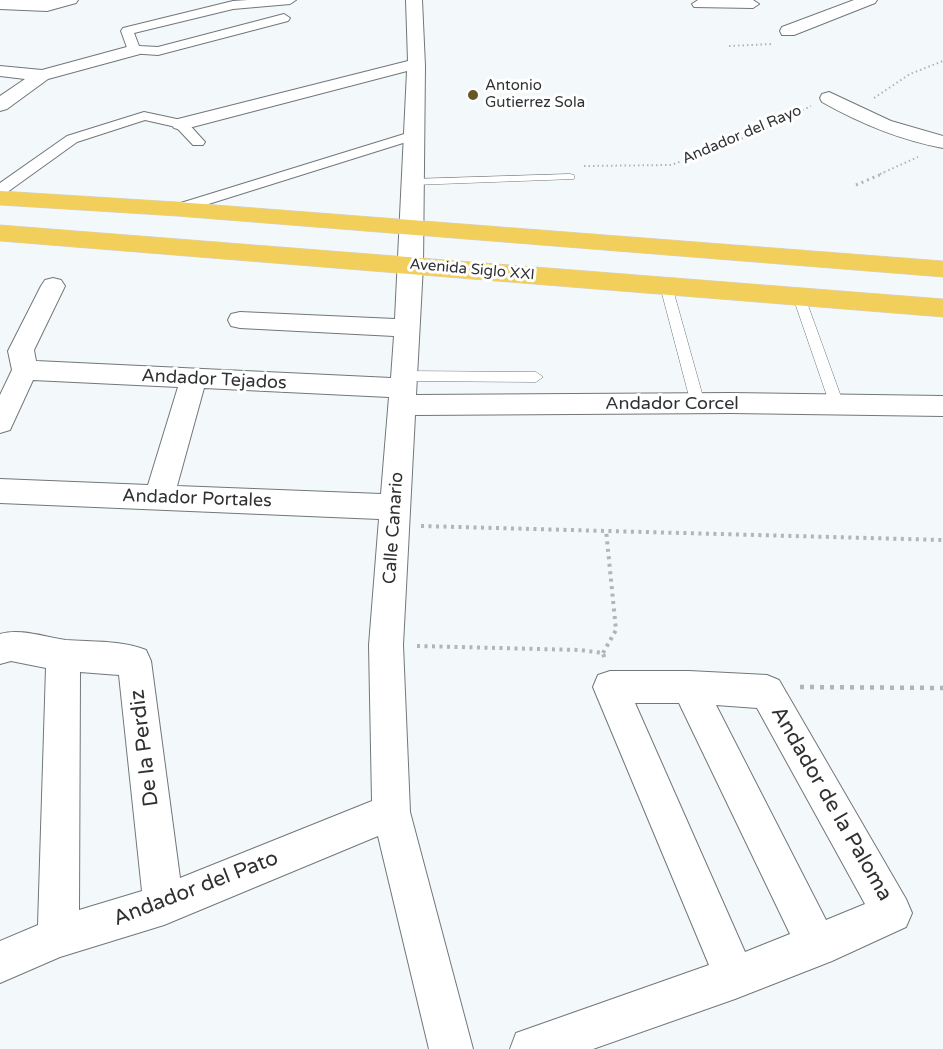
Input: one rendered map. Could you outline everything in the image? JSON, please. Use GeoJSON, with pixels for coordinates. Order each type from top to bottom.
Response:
{"type":"FeatureCollection","features":[{"type":"Feature","properties":{"kind":"highway"},"geometry":{"type":"LineString","coordinates":[[0,198],[177,209],[943,269]]}},
{"type":"Feature","properties":{"kind":"highway","name":"Avenida Siglo XXI"},"geometry":{"type":"LineString","coordinates":[[0,233],[943,308]]}},
{"type":"Feature","properties":{"kind":"street"},"geometry":{"type":"LineString","coordinates":[[0,4],[47,6],[70,0]]}},
{"type":"Feature","properties":{"kind":"street"},"geometry":{"type":"LineString","coordinates":[[134,50],[127,31],[250,1],[290,0]]}},
{"type":"Feature","properties":{"kind":"street","name":"Calle Canario"},"geometry":{"type":"LineString","coordinates":[[414,0],[416,64],[410,228],[411,265],[386,645],[391,812],[451,1049]]}},
{"type":"Feature","properties":{"kind":"street"},"geometry":{"type":"LineString","coordinates":[[788,32],[861,1]]}},
{"type":"Feature","properties":{"kind":"street"},"geometry":{"type":"LineString","coordinates":[[698,4],[722,2],[753,4]]}},
{"type":"Feature","properties":{"kind":"street"},"geometry":{"type":"LineString","coordinates":[[0,105],[42,75],[134,50],[158,51],[284,18]]}},
{"type":"Feature","properties":{"kind":"street"},"geometry":{"type":"LineString","coordinates":[[0,190],[72,139],[144,116],[181,124],[295,93],[416,64]]}},
{"type":"Feature","properties":{"kind":"street"},"geometry":{"type":"LineString","coordinates":[[0,71],[42,75]]}},
{"type":"Feature","properties":{"kind":"street"},"geometry":{"type":"LineString","coordinates":[[829,98],[853,112],[903,133],[942,142]]}},
{"type":"Feature","properties":{"kind":"street"},"geometry":{"type":"LineString","coordinates":[[181,124],[198,142]]}},
{"type":"Feature","properties":{"kind":"street"},"geometry":{"type":"LineString","coordinates":[[177,209],[414,135]]}},
{"type":"Feature","properties":{"kind":"street"},"geometry":{"type":"LineString","coordinates":[[0,423],[16,357],[53,286]]}},
{"type":"Feature","properties":{"kind":"street"},"geometry":{"type":"LineString","coordinates":[[240,320],[406,328]]}},
{"type":"Feature","properties":{"kind":"street","name":"Andador Tejados"},"geometry":{"type":"LineString","coordinates":[[16,357],[194,379],[403,389]]}},
{"type":"Feature","properties":{"kind":"street"},"geometry":{"type":"LineString","coordinates":[[159,497],[194,379]]}},
{"type":"Feature","properties":{"kind":"street","name":"Andador Corcel"},"geometry":{"type":"LineString","coordinates":[[403,389],[698,404],[943,406]]}},
{"type":"Feature","properties":{"kind":"street","name":"Andador Portales"},"geometry":{"type":"LineString","coordinates":[[0,491],[159,497],[394,516]]}},
{"type":"Feature","properties":{"kind":"street","name":"De la Perdiz"},"geometry":{"type":"LineString","coordinates":[[0,649],[11,646],[63,655],[134,661],[164,905]]}},
{"type":"Feature","properties":{"kind":"street"},"geometry":{"type":"LineString","coordinates":[[58,937],[63,655]]}},
{"type":"Feature","properties":{"kind":"street"},"geometry":{"type":"LineString","coordinates":[[607,670],[735,978]]}},
{"type":"Feature","properties":{"kind":"street","name":"Andador de la Paloma"},"geometry":{"type":"LineString","coordinates":[[532,1049],[735,978],[817,946],[892,912],[767,693],[689,687],[607,670]]}},
{"type":"Feature","properties":{"kind":"street"},"geometry":{"type":"LineString","coordinates":[[689,687],[817,946]]}},
{"type":"Feature","properties":{"kind":"street","name":"Andador del Pato"},"geometry":{"type":"LineString","coordinates":[[0,963],[58,937],[164,905],[391,812]]}},
{"type":"Feature","properties":{"kind":"lane"},"geometry":{"type":"LineString","coordinates":[[413,182],[570,177]]}},
{"type":"Feature","properties":{"kind":"lane"},"geometry":{"type":"LineString","coordinates":[[666,286],[698,404]]}},
{"type":"Feature","properties":{"kind":"lane"},"geometry":{"type":"LineString","coordinates":[[799,297],[837,405]]}},
{"type":"Feature","properties":{"kind":"lane"},"geometry":{"type":"LineString","coordinates":[[403,389],[536,377]]}},
{"type":"Feature","properties":{"kind":"path"},"geometry":{"type":"LineString","coordinates":[[729,46],[768,45],[776,43],[788,32]]}},
{"type":"Feature","properties":{"kind":"path"},"geometry":{"type":"LineString","coordinates":[[853,112],[910,74],[943,61]]}},
{"type":"Feature","properties":{"kind":"path","name":"Andador del Rayo"},"geometry":{"type":"LineString","coordinates":[[570,177],[579,166],[671,165],[754,134],[829,98]]}},
{"type":"Feature","properties":{"kind":"path"},"geometry":{"type":"LineString","coordinates":[[856,185],[927,154],[942,142]]}},
{"type":"Feature","properties":{"kind":"path"},"geometry":{"type":"LineString","coordinates":[[394,516],[606,530],[943,540]]}},
{"type":"Feature","properties":{"kind":"path"},"geometry":{"type":"LineString","coordinates":[[386,645],[580,650],[607,670],[616,630],[606,530]]}},
{"type":"Feature","properties":{"kind":"path"},"geometry":{"type":"LineString","coordinates":[[767,693],[792,687],[943,688]]}},
{"type":"Feature","properties":{"kind":"place","name":"Antonio Gutierrez Sola"},"geometry":{"type":"Point","coordinates":[473,95]}}]}
